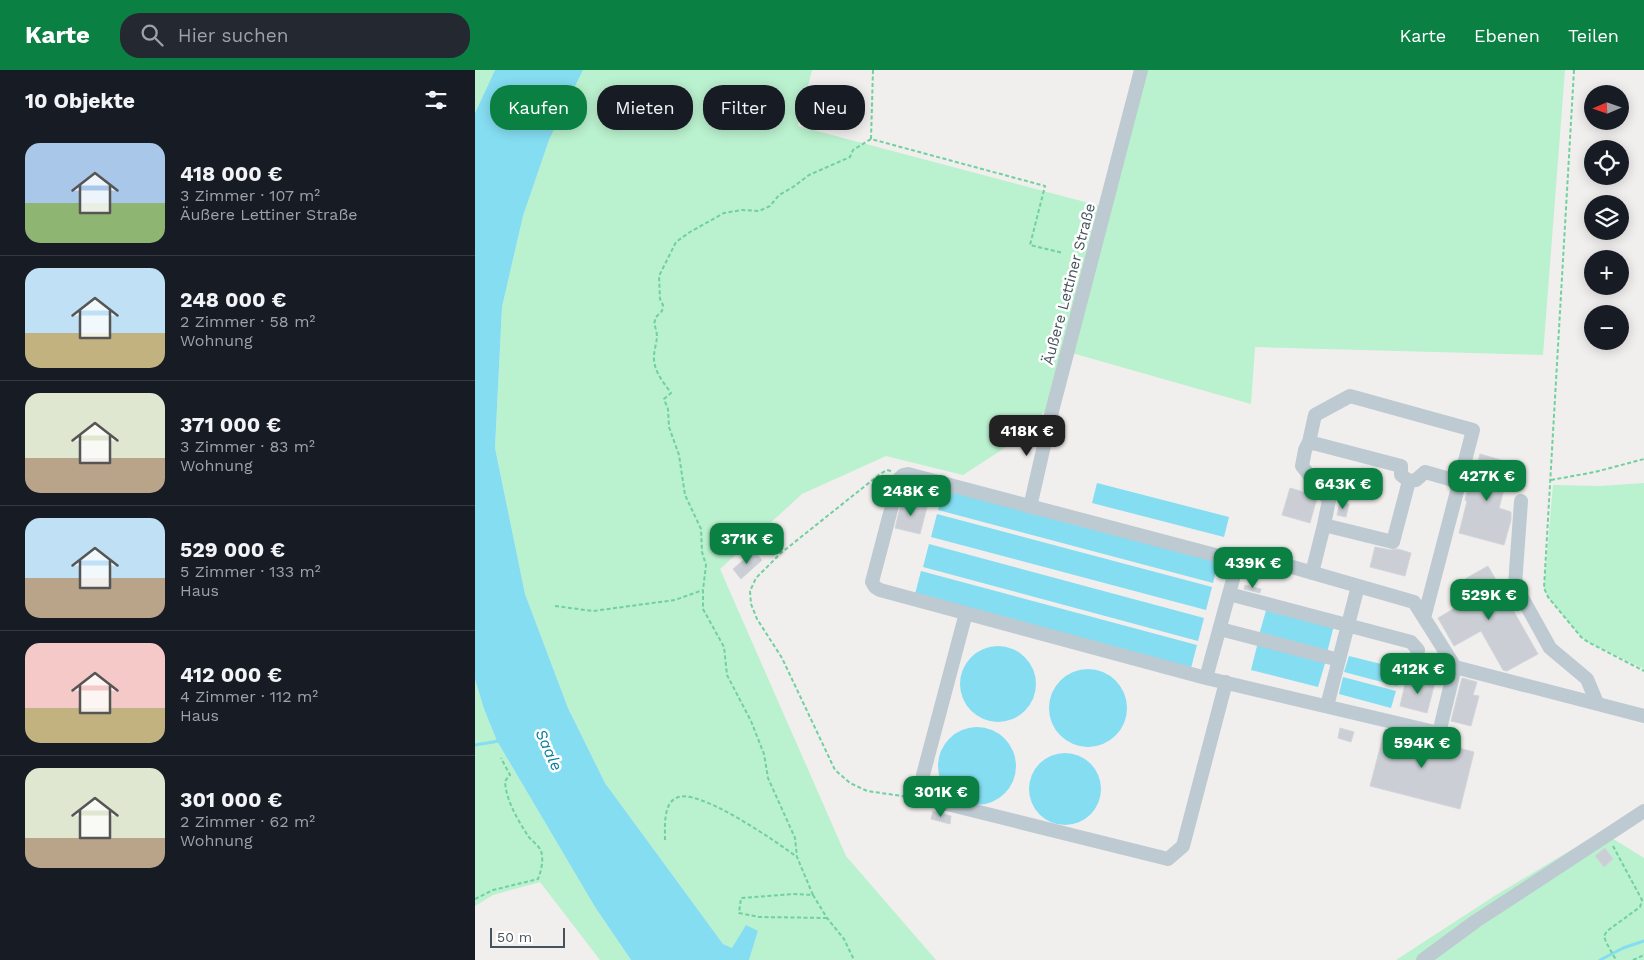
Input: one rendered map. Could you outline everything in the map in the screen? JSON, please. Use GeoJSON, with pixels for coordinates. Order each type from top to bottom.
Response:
{"type":"FeatureCollection","features":[{"type":"Feature","properties":{"kind":"street","name":"Äußere Lettiner Straße"},"geometry":{"type":"LineString","coordinates":[[1030,507],[1051,415],[1141,70]]}},
{"type":"Feature","properties":{"kind":"street"},"geometry":{"type":"LineString","coordinates":[[1312,573],[1329,500],[1302,466],[1315,415],[1350,396],[1473,430],[1424,618]]}},
{"type":"Feature","properties":{"kind":"street"},"geometry":{"type":"LineString","coordinates":[[1309,442],[1401,466],[1401,475],[1409,481],[1416,480],[1425,472],[1460,482]]}},
{"type":"Feature","properties":{"kind":"street"},"geometry":{"type":"LineString","coordinates":[[1238,561],[908,474],[903,475],[899,479],[872,582],[880,590],[1207,678],[1439,732],[1455,667]]}},
{"type":"Feature","properties":{"kind":"street"},"geometry":{"type":"LineString","coordinates":[[1324,524],[1393,542],[1409,481]]}},
{"type":"Feature","properties":{"kind":"street"},"geometry":{"type":"LineString","coordinates":[[1521,501],[1515,584],[1550,648],[1587,678],[1597,703]]}},
{"type":"Feature","properties":{"kind":"street"},"geometry":{"type":"LineString","coordinates":[[1207,678],[1238,561],[1247,554],[1414,602],[1455,667],[1644,716]]}},
{"type":"Feature","properties":{"kind":"street"},"geometry":{"type":"LineString","coordinates":[[1327,706],[1358,586]]}},
{"type":"Feature","properties":{"kind":"street"},"geometry":{"type":"LineString","coordinates":[[1229,594],[1411,642],[1418,650],[1412,674]]}},
{"type":"Feature","properties":{"kind":"street"},"geometry":{"type":"LineString","coordinates":[[966,613],[923,775],[925,792],[935,802],[1168,859],[1183,846],[1226,682]]}},
{"type":"Feature","properties":{"kind":"street"},"geometry":{"type":"LineString","coordinates":[[1220,629],[1339,660]]}},
{"type":"Feature","properties":{"kind":"street"},"geometry":{"type":"LineString","coordinates":[[1423,960],[1476,921],[1644,811]]}},
{"type":"Feature","properties":{"kind":"path"},"geometry":{"type":"LineString","coordinates":[[871,139],[873,70]]}},
{"type":"Feature","properties":{"kind":"path"},"geometry":{"type":"LineString","coordinates":[[1574,70],[1545,588],[1548,597],[1581,637],[1644,671]]}},
{"type":"Feature","properties":{"kind":"path"},"geometry":{"type":"LineString","coordinates":[[854,960],[844,939],[827,918],[813,895],[797,857],[795,838],[767,778],[764,754],[751,721],[727,675],[724,647],[703,609],[706,565],[702,552],[701,529],[685,495],[679,455],[669,427],[668,409],[664,399],[671,393],[659,377],[654,358],[659,334],[654,324],[656,317],[662,311],[663,305],[660,299],[659,276],[676,242],[690,232],[724,213],[742,210],[759,211],[770,206],[779,195],[809,175],[850,157],[853,150],[871,139],[1045,186],[1030,245],[1063,252]]}},
{"type":"Feature","properties":{"kind":"path"},"geometry":{"type":"LineString","coordinates":[[1551,480],[1595,472],[1644,459]]}},
{"type":"Feature","properties":{"kind":"path"},"geometry":{"type":"LineString","coordinates":[[903,475],[887,470],[880,474],[781,553],[756,578],[750,591],[751,604],[757,619],[781,658],[835,770],[850,783],[867,791],[915,798]]}},
{"type":"Feature","properties":{"kind":"path"},"geometry":{"type":"LineString","coordinates":[[555,606],[593,611],[675,600],[703,590]]}},
{"type":"Feature","properties":{"kind":"path"},"geometry":{"type":"LineString","coordinates":[[475,899],[493,890],[538,879],[542,866],[541,851],[526,833],[511,805],[505,788],[505,781],[510,775],[501,758]]}},
{"type":"Feature","properties":{"kind":"path"},"geometry":{"type":"LineString","coordinates":[[665,840],[666,818],[669,805],[676,798],[688,796],[713,804],[778,843],[797,857]]}},
{"type":"Feature","properties":{"kind":"path"},"geometry":{"type":"LineString","coordinates":[[1607,835],[1642,900],[1640,907],[1607,931],[1604,936],[1615,960]]}},
{"type":"Feature","properties":{"kind":"path"},"geometry":{"type":"LineString","coordinates":[[813,895],[795,894],[741,898],[739,913],[759,917],[827,918]]}},
{"type":"Feature","properties":{"kind":"path"},"geometry":{"type":"LineString","coordinates":[[1633,960],[1644,955]]}},
{"type":"Feature","properties":{"kind":"green space"},"geometry":{"type":"Polygon","coordinates":[[[475,70],[495,70],[475,113],[475,70]]]}},
{"type":"Feature","properties":{"kind":"green space"},"geometry":{"type":"Polygon","coordinates":[[[583,70],[812,70],[808,85],[795,85],[795,130],[813,130],[1104,207],[1143,70],[1565,70],[1543,355],[1255,347],[1251,404],[1072,353],[1051,415],[1043,412],[1034,429],[963,475],[886,456],[802,494],[720,569],[846,856],[936,960],[749,960],[758,931],[732,948],[723,944],[605,783],[568,708],[525,594],[495,448],[502,307],[523,216],[549,140],[554,130],[587,130],[587,85],[576,85],[583,70]]]}},
{"type":"Feature","properties":{"kind":"green space"},"geometry":{"type":"Polygon","coordinates":[[[1644,483],[1644,669],[1581,637],[1548,597],[1544,588],[1553,485],[1600,486],[1644,483]]]}},
{"type":"Feature","properties":{"kind":"green space"},"geometry":{"type":"Polygon","coordinates":[[[475,679],[484,709],[497,741],[595,907],[631,960],[600,960],[540,882],[493,895],[475,906],[475,679]]]}},
{"type":"Feature","properties":{"kind":"green space"},"geometry":{"type":"Polygon","coordinates":[[[1609,827],[1607,835],[1644,858],[1644,960],[1396,960],[1496,895],[1609,827]]]}},
{"type":"Feature","properties":{"kind":"water","name":"Saale"},"geometry":{"type":"Polygon","coordinates":[[[495,70],[583,70],[576,85],[490,85],[490,130],[554,130],[523,216],[502,307],[495,448],[525,594],[568,708],[605,783],[723,944],[732,948],[746,925],[758,931],[749,960],[631,960],[595,907],[497,741],[484,709],[475,679],[475,113],[495,70]]]}},
{"type":"Feature","properties":{"kind":"water"},"geometry":{"type":"Polygon","coordinates":[[[1097,483],[1229,517],[1224,537],[1092,503],[1097,483]]]}},
{"type":"Feature","properties":{"kind":"water"},"geometry":{"type":"Polygon","coordinates":[[[944,487],[1219,560],[1213,583],[938,510],[944,487]]]}},
{"type":"Feature","properties":{"kind":"water"},"geometry":{"type":"Polygon","coordinates":[[[937,514],[1212,587],[1206,610],[931,537],[937,514]]]}},
{"type":"Feature","properties":{"kind":"water"},"geometry":{"type":"Polygon","coordinates":[[[929,544],[1204,618],[1198,641],[923,567],[929,544]]]}},
{"type":"Feature","properties":{"kind":"water"},"geometry":{"type":"Polygon","coordinates":[[[921,571],[1197,645],[1191,668],[915,594],[921,571]]]}},
{"type":"Feature","properties":{"kind":"water"},"geometry":{"type":"Polygon","coordinates":[[[1267,607],[1334,625],[1327,653],[1259,635],[1267,607]]]}},
{"type":"Feature","properties":{"kind":"water"},"geometry":{"type":"Polygon","coordinates":[[[1258,642],[1326,660],[1318,687],[1251,670],[1258,642]]]}},
{"type":"Feature","properties":{"kind":"water"},"geometry":{"type":"Polygon","coordinates":[[[991,646],[1005,646],[1019,652],[1030,663],[1036,677],[1033,699],[1025,711],[1005,722],[991,722],[977,716],[966,705],[960,691],[960,677],[966,663],[977,652],[991,646]]]}},
{"type":"Feature","properties":{"kind":"water"},"geometry":{"type":"Polygon","coordinates":[[[1349,656],[1401,669],[1397,686],[1344,672],[1349,656]]]}},
{"type":"Feature","properties":{"kind":"water"},"geometry":{"type":"Polygon","coordinates":[[[1088,669],[1103,672],[1120,686],[1124,693],[1127,708],[1124,723],[1110,740],[1103,744],[1088,747],[1073,744],[1056,730],[1052,723],[1049,708],[1052,693],[1066,676],[1073,672],[1088,669]]]}},
{"type":"Feature","properties":{"kind":"water"},"geometry":{"type":"Polygon","coordinates":[[[1343,677],[1396,691],[1391,708],[1339,694],[1343,677]]]}},
{"type":"Feature","properties":{"kind":"water"},"geometry":{"type":"Polygon","coordinates":[[[977,727],[992,730],[1009,744],[1013,751],[1016,766],[1013,781],[999,798],[992,802],[977,805],[962,802],[945,788],[941,781],[938,766],[941,751],[955,734],[962,730],[977,727]]]}},
{"type":"Feature","properties":{"kind":"water"},"geometry":{"type":"Polygon","coordinates":[[[1072,753],[1091,763],[1099,775],[1101,789],[1099,803],[1091,815],[1079,823],[1058,825],[1039,815],[1031,803],[1029,782],[1039,763],[1051,755],[1072,753]]]}},
{"type":"Feature","properties":{"kind":"building"},"geometry":{"type":"Polygon","coordinates":[[[1480,454],[1511,463],[1499,508],[1511,512],[1511,520],[1504,545],[1459,533],[1470,481],[1473,482],[1480,454]]]}},
{"type":"Feature","properties":{"kind":"building"},"geometry":{"type":"Polygon","coordinates":[[[1290,488],[1314,495],[1317,498],[1310,523],[1282,515],[1290,488]]]}},
{"type":"Feature","properties":{"kind":"building"},"geometry":{"type":"Polygon","coordinates":[[[902,500],[927,507],[920,534],[895,528],[902,500]]]}},
{"type":"Feature","properties":{"kind":"building"},"geometry":{"type":"Polygon","coordinates":[[[1340,502],[1349,504],[1346,517],[1337,515],[1340,502]]]}},
{"type":"Feature","properties":{"kind":"building"},"geometry":{"type":"Polygon","coordinates":[[[1375,547],[1391,550],[1398,549],[1411,553],[1405,576],[1370,567],[1375,547]]]}},
{"type":"Feature","properties":{"kind":"building"},"geometry":{"type":"Polygon","coordinates":[[[754,551],[762,560],[741,579],[733,569],[754,551]]]}},
{"type":"Feature","properties":{"kind":"building"},"geometry":{"type":"Polygon","coordinates":[[[1488,566],[1538,654],[1507,671],[1503,670],[1481,631],[1454,646],[1438,618],[1465,602],[1459,592],[1469,586],[1465,579],[1488,566]]]}},
{"type":"Feature","properties":{"kind":"building"},"geometry":{"type":"Polygon","coordinates":[[[1245,585],[1261,589],[1260,593],[1244,589],[1245,585]]]}},
{"type":"Feature","properties":{"kind":"building"},"geometry":{"type":"Polygon","coordinates":[[[1419,678],[1435,682],[1427,713],[1400,706],[1406,680],[1414,682],[1419,678]]]}},
{"type":"Feature","properties":{"kind":"building"},"geometry":{"type":"Polygon","coordinates":[[[1462,678],[1477,682],[1473,695],[1479,696],[1471,726],[1451,721],[1462,678]]]}},
{"type":"Feature","properties":{"kind":"building"},"geometry":{"type":"Polygon","coordinates":[[[1340,728],[1354,732],[1351,742],[1338,738],[1340,728]]]}},
{"type":"Feature","properties":{"kind":"building"},"geometry":{"type":"Polygon","coordinates":[[[1385,729],[1474,752],[1460,809],[1370,786],[1385,729]]]}},
{"type":"Feature","properties":{"kind":"building"},"geometry":{"type":"Polygon","coordinates":[[[933,811],[951,816],[950,824],[931,819],[933,811]]]}},
{"type":"Feature","properties":{"kind":"building"},"geometry":{"type":"Polygon","coordinates":[[[1605,848],[1613,859],[1604,867],[1595,856],[1605,848]]]}},
{"type":"Feature","properties":{"kind":"waterway"},"geometry":{"type":"LineString","coordinates":[[475,745],[499,741]]}},
{"type":"Feature","properties":{"kind":"waterway"},"geometry":{"type":"LineString","coordinates":[[1600,960],[1623,948],[1644,941]]}}]}
